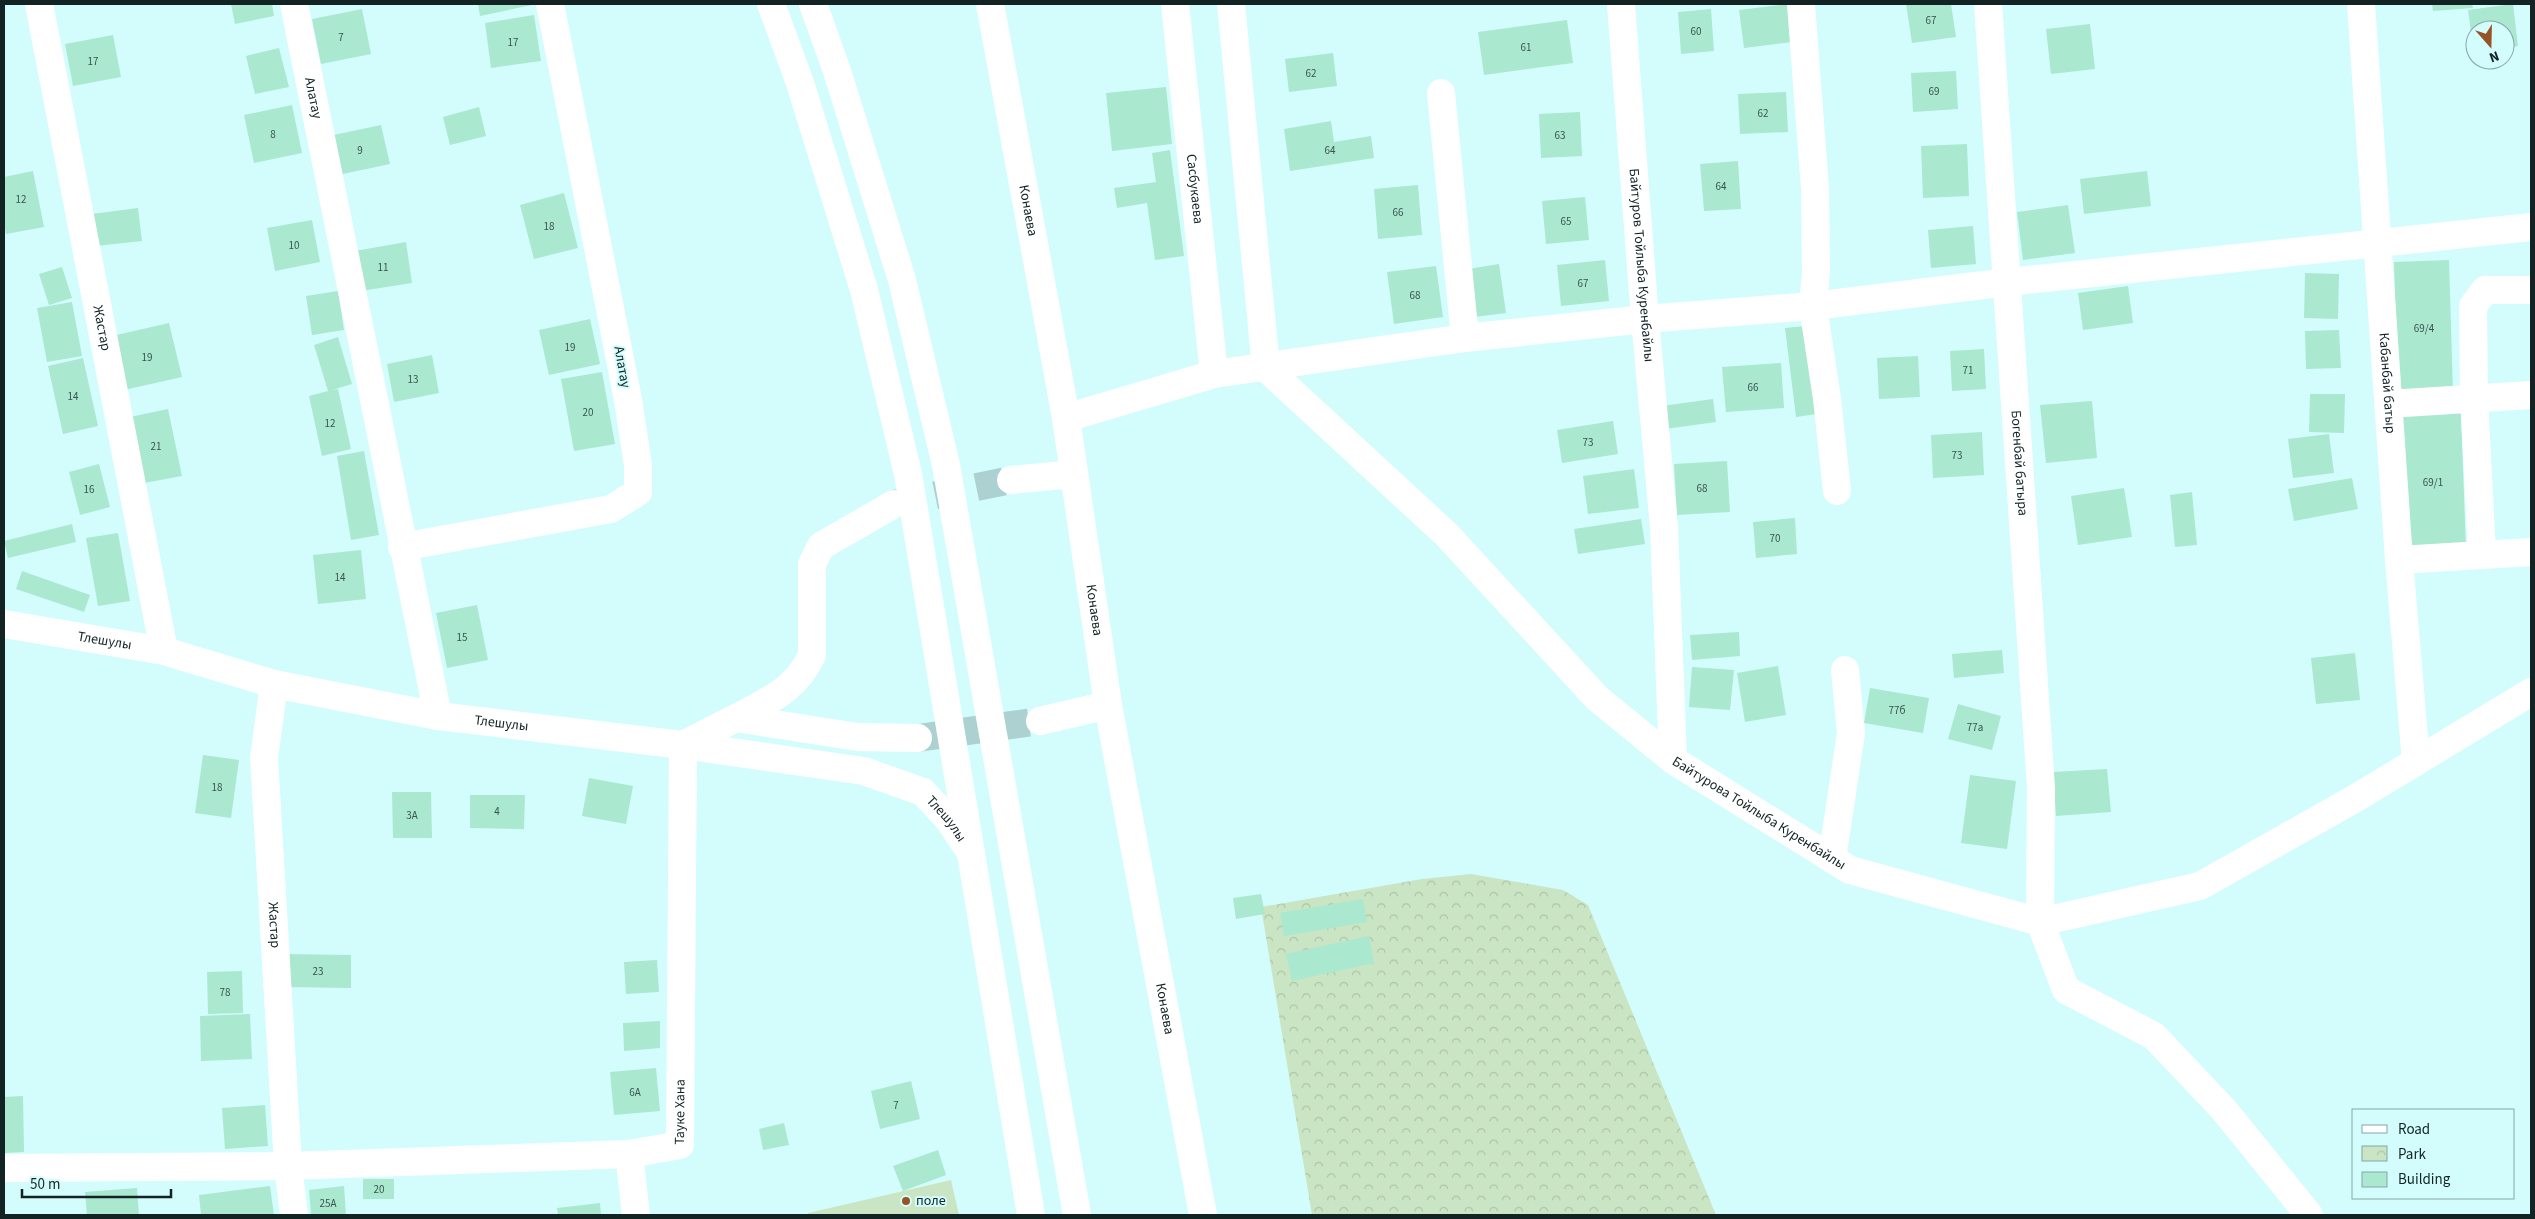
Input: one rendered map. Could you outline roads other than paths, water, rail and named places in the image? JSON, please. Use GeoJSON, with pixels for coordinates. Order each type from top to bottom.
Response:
{"type":"FeatureCollection","features":[{"type":"Feature","properties":{"kind":"main road","name":"Жастар"},"geometry":{"type":"LineString","coordinates":[[39,4],[164,651]]}},
{"type":"Feature","properties":{"kind":"main road","name":"Алатау"},"geometry":{"type":"LineString","coordinates":[[294,4],[402,547],[438,716]]}},
{"type":"Feature","properties":{"kind":"main road","name":"Алатау"},"geometry":{"type":"LineString","coordinates":[[402,547],[611,509],[638,492],[638,465],[628,400],[550,4]]}},
{"type":"Feature","properties":{"kind":"main road"},"geometry":{"type":"LineString","coordinates":[[771,4],[800,83],[864,290],[901,445],[1031,1215]]}},
{"type":"Feature","properties":{"kind":"main road"},"geometry":{"type":"LineString","coordinates":[[813,4],[837,71],[902,280],[946,466],[1077,1215]]}},
{"type":"Feature","properties":{"kind":"main road","name":"Конаева"},"geometry":{"type":"LineString","coordinates":[[990,4],[1066,418],[1108,705],[1204,1215]]}},
{"type":"Feature","properties":{"kind":"main road","name":"Сасбукаева"},"geometry":{"type":"LineString","coordinates":[[1175,4],[1214,374]]}},
{"type":"Feature","properties":{"kind":"main road"},"geometry":{"type":"LineString","coordinates":[[1231,4],[1266,368],[1447,535],[1597,698],[1673,760]]}},
{"type":"Feature","properties":{"kind":"main road","name":"Байтуров Тойлыба Куренбайлы"},"geometry":{"type":"LineString","coordinates":[[1621,4],[1645,319],[1664,527]]}},
{"type":"Feature","properties":{"kind":"main road"},"geometry":{"type":"LineString","coordinates":[[1801,4],[1815,189],[1816,272],[1813,306],[1838,491]]}},
{"type":"Feature","properties":{"kind":"main road","name":"Богенбай батыра"},"geometry":{"type":"LineString","coordinates":[[1988,4],[2000,194],[2008,282],[2040,788],[2040,922]]}},
{"type":"Feature","properties":{"kind":"main road","name":"Кабанбай батыр"},"geometry":{"type":"LineString","coordinates":[[2361,4],[2399,560],[2416,762]]}},
{"type":"Feature","properties":{"kind":"main road"},"geometry":{"type":"LineString","coordinates":[[1441,93],[1465,338]]}},
{"type":"Feature","properties":{"kind":"main road"},"geometry":{"type":"LineString","coordinates":[[1066,418],[1214,374],[1465,338],[1645,319],[1813,306],[2008,282],[2531,226]]}},
{"type":"Feature","properties":{"kind":"main road"},"geometry":{"type":"LineString","coordinates":[[2482,554],[2474,398],[2473,306],[2485,290],[2531,290]]}},
{"type":"Feature","properties":{"kind":"main road"},"geometry":{"type":"LineString","coordinates":[[2388,404],[2531,396]]}},
{"type":"Feature","properties":{"kind":"main road"},"geometry":{"type":"LineString","coordinates":[[1011,480],[1074,474]]}},
{"type":"Feature","properties":{"kind":"main road"},"geometry":{"type":"LineString","coordinates":[[683,745],[782,694],[806,668],[812,655],[812,564],[821,546],[894,504]]}},
{"type":"Feature","properties":{"kind":"main road","name":"Байтурова Тойлыба Куренбайлы"},"geometry":{"type":"LineString","coordinates":[[1664,527],[1673,760],[1850,870],[2040,922]]}},
{"type":"Feature","properties":{"kind":"main road"},"geometry":{"type":"LineString","coordinates":[[2399,560],[2531,552]]}},
{"type":"Feature","properties":{"kind":"main road","name":"Тлешулы"},"geometry":{"type":"LineString","coordinates":[[4,624],[164,651],[274,684],[438,716],[683,745],[864,771],[923,792],[949,820],[971,853]]}},
{"type":"Feature","properties":{"kind":"main road"},"geometry":{"type":"LineString","coordinates":[[1832,859],[1850,734],[1845,670]]}},
{"type":"Feature","properties":{"kind":"main road","name":"Жастар"},"geometry":{"type":"LineString","coordinates":[[274,684],[264,758],[288,1166],[294,1215]]}},
{"type":"Feature","properties":{"kind":"main road"},"geometry":{"type":"LineString","coordinates":[[2309,1215],[2224,1110],[2154,1036],[2066,990],[2040,922],[2200,886],[2416,762],[2531,692]]}},
{"type":"Feature","properties":{"kind":"main road"},"geometry":{"type":"LineString","coordinates":[[1040,721],[1108,705]]}},
{"type":"Feature","properties":{"kind":"main road"},"geometry":{"type":"LineString","coordinates":[[736,718],[858,737],[918,738]]}},
{"type":"Feature","properties":{"kind":"main road","name":"Тауке Хана"},"geometry":{"type":"LineString","coordinates":[[288,1166],[629,1154],[680,1145],[683,745]]}},
{"type":"Feature","properties":{"kind":"main road"},"geometry":{"type":"LineString","coordinates":[[629,1154],[636,1215]]}},
{"type":"Feature","properties":{"kind":"main road"},"geometry":{"type":"LineString","coordinates":[[4,1168],[288,1166]]}},
{"type":"Feature","properties":{"kind":"tunnel"},"geometry":{"type":"LineString","coordinates":[[894,504],[1011,480]]}},
{"type":"Feature","properties":{"kind":"tunnel"},"geometry":{"type":"LineString","coordinates":[[918,738],[1040,721]]}},
{"type":"Feature","properties":{"kind":"place","name":"поле"},"geometry":{"type":"Point","coordinates":[906,1201]}}]}
